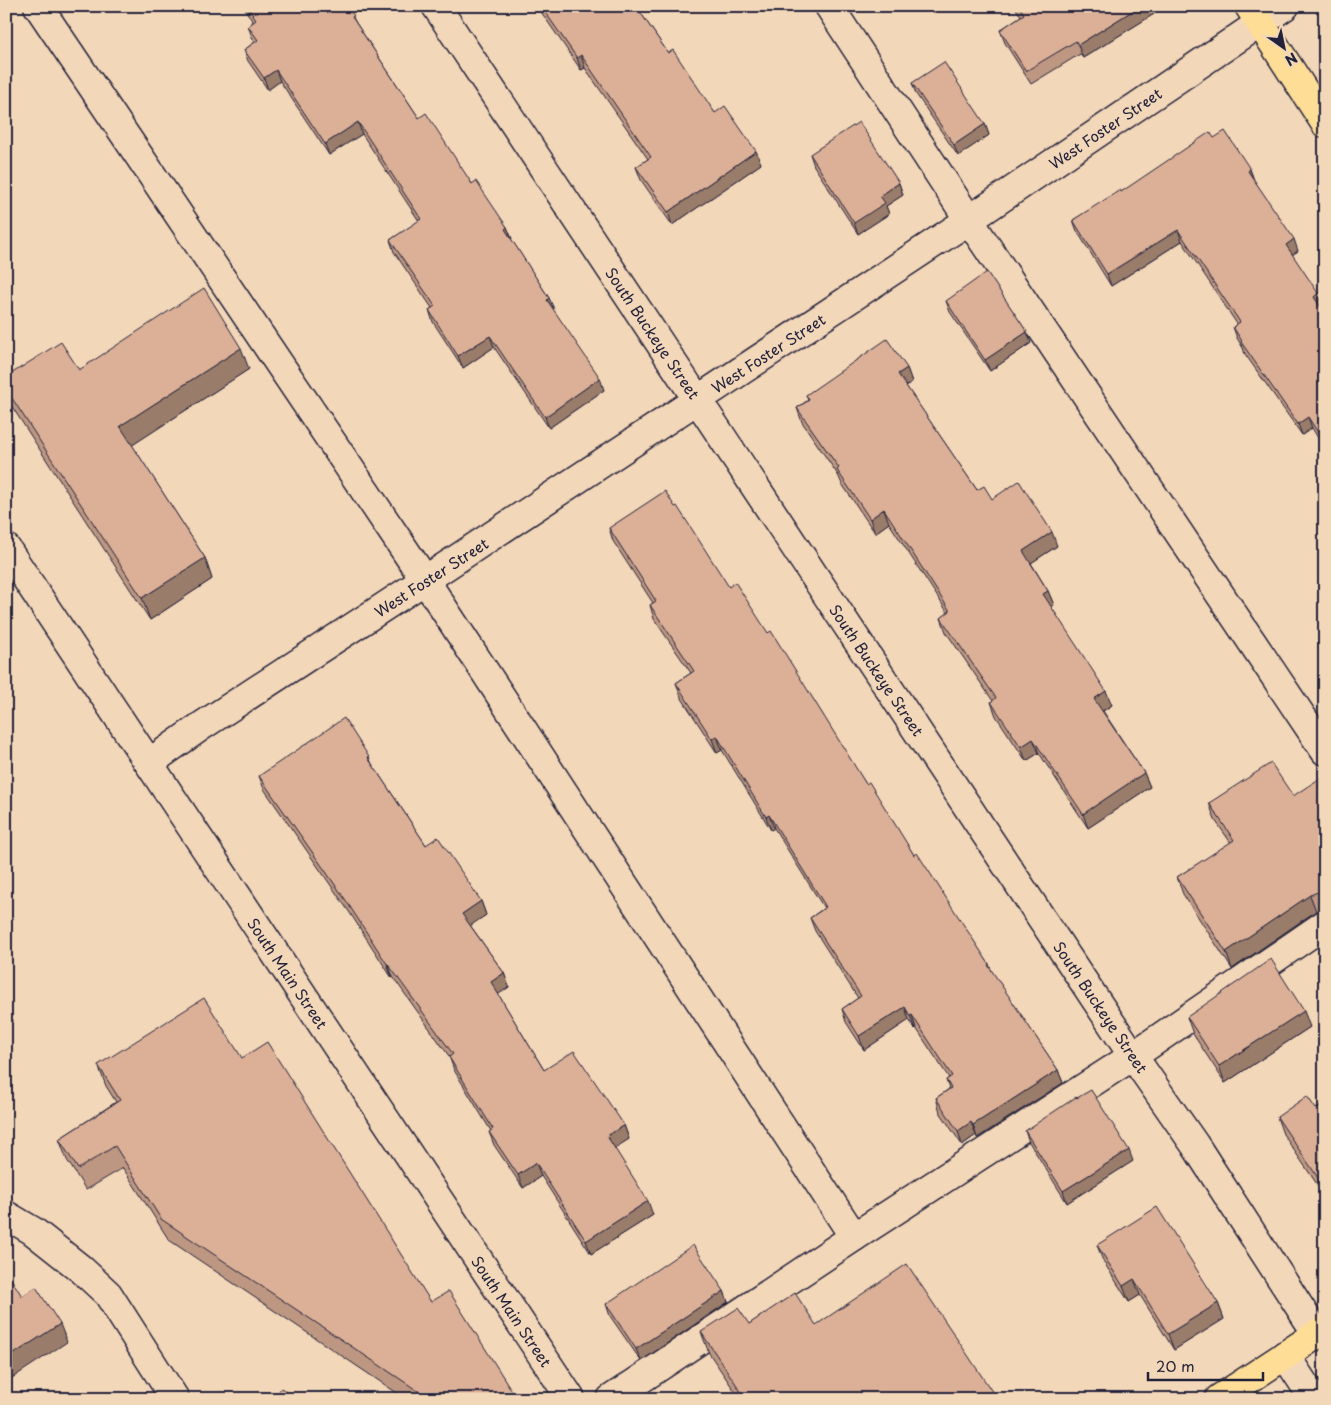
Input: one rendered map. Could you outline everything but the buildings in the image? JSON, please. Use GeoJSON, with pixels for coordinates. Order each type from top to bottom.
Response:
{"type":"FeatureCollection","features":[{"type":"Feature","properties":{"kind":"main road"},"geometry":{"type":"LineString","coordinates":[[1254,15],[1325,123]]}},
{"type":"Feature","properties":{"kind":"main road"},"geometry":{"type":"LineString","coordinates":[[1219,1399],[1321,1331]]}},
{"type":"Feature","properties":{"kind":"street"},"geometry":{"type":"LineString","coordinates":[[38,6],[425,580],[854,1237]]}},
{"type":"Feature","properties":{"kind":"street","name":"South Buckeye Street"},"geometry":{"type":"LineString","coordinates":[[436,6],[1133,1056],[1321,1331]]}},
{"type":"Feature","properties":{"kind":"street"},"geometry":{"type":"LineString","coordinates":[[829,6],[969,220],[1325,751]]}},
{"type":"Feature","properties":{"kind":"street","name":"West Foster Street"},"geometry":{"type":"LineString","coordinates":[[149,763],[200,727],[969,220],[1254,15],[1285,6]]}},
{"type":"Feature","properties":{"kind":"street","name":"South Main Street"},"geometry":{"type":"LineString","coordinates":[[6,548],[570,1399]]}},
{"type":"Feature","properties":{"kind":"street"},"geometry":{"type":"LineString","coordinates":[[611,1399],[854,1237],[1133,1056],[1325,924]]}},
{"type":"Feature","properties":{"kind":"street"},"geometry":{"type":"LineString","coordinates":[[6,1215],[33,1232],[81,1269],[108,1294],[176,1399]]}},
{"type":"Feature","properties":{"kind":"street"},"geometry":{"type":"LineString","coordinates":[[1285,1355],[1314,1399]]}}]}
